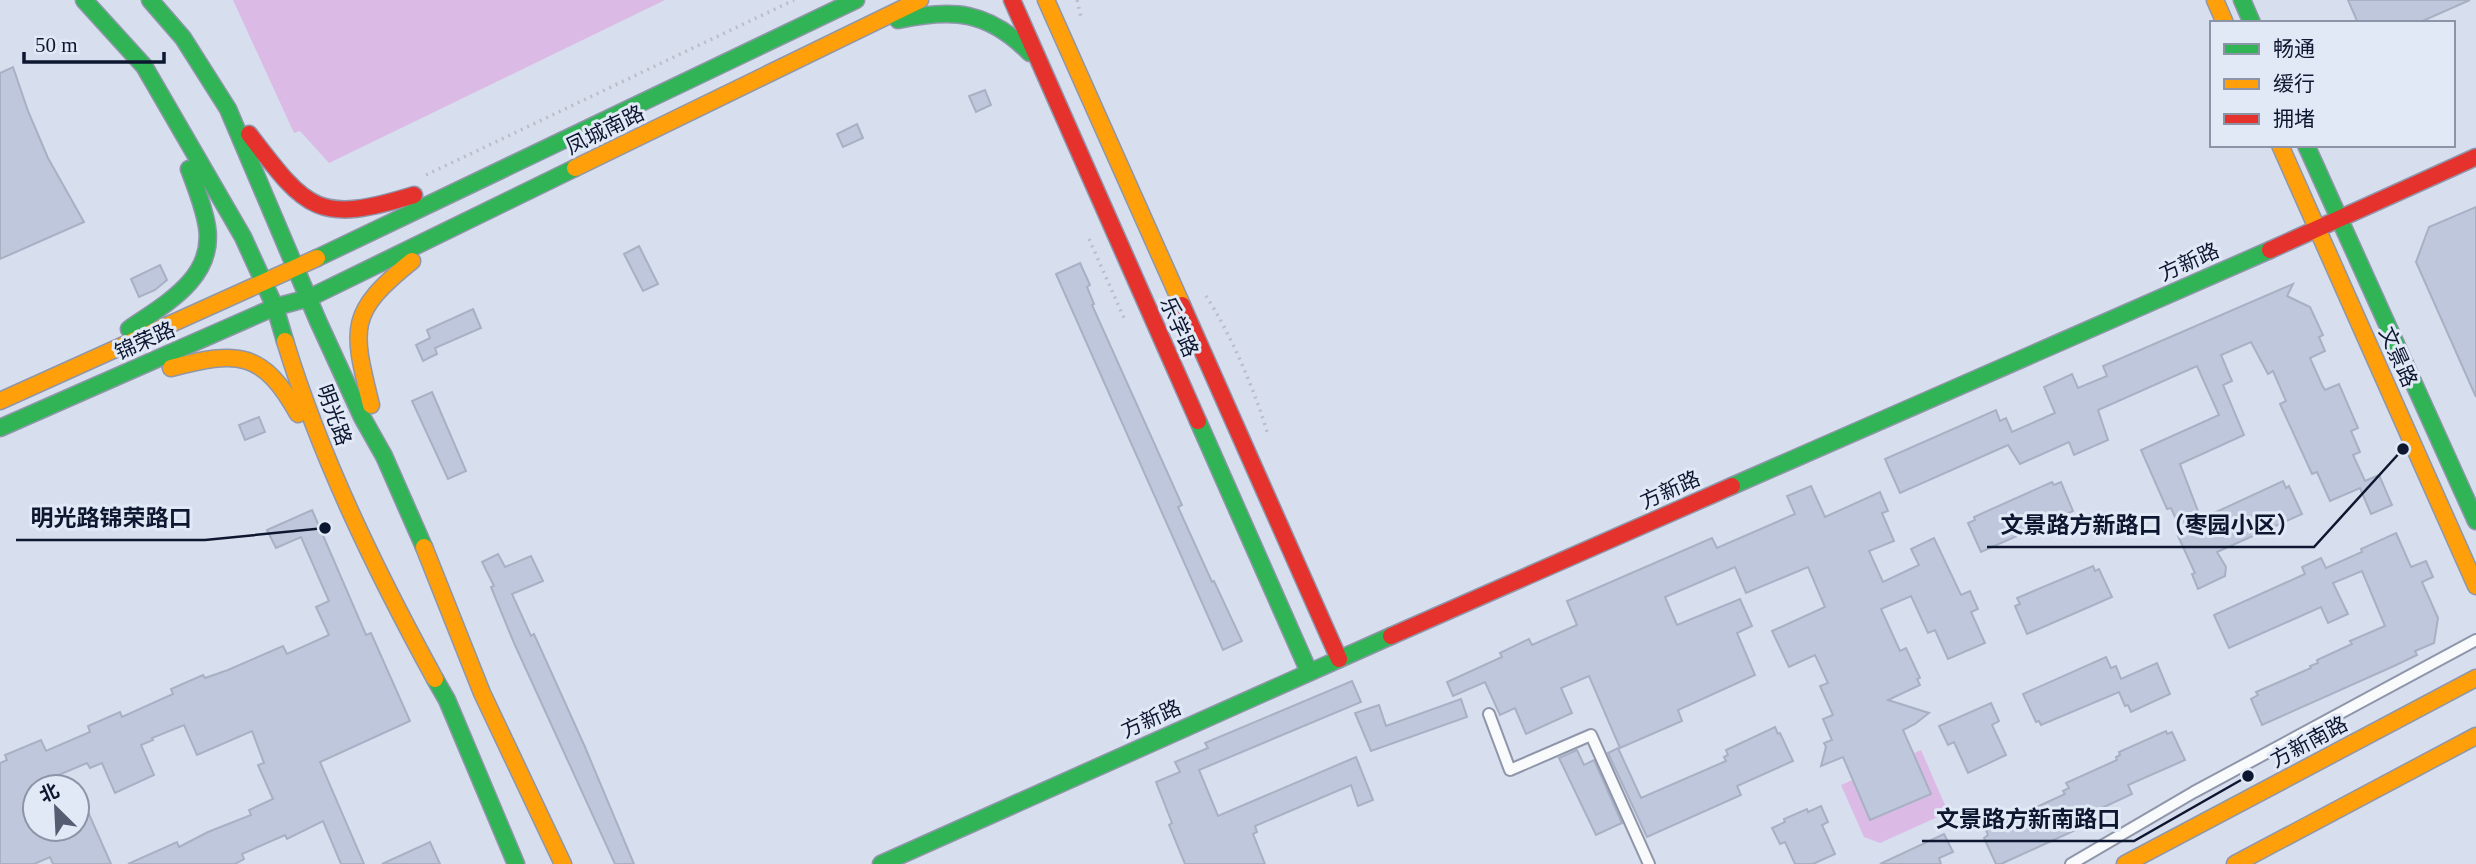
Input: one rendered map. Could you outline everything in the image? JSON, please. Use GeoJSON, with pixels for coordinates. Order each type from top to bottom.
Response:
{"type":"FeatureCollection","features":[{"type":"Feature","properties":{"kind":"street","name":"明光路"},"geometry":{"type":"LineString","coordinates":[[84,0],[144,66],[243,237],[275,307],[290,356],[332,469],[390,597],[447,700],[516,864]]}},
{"type":"Feature","properties":{"kind":"street","name":"明光路"},"geometry":{"type":"LineString","coordinates":[[150,0],[183,38],[228,109],[362,417],[384,456],[412,518],[482,692],[563,864]]}},
{"type":"Feature","properties":{"kind":"street","name":"凤城南路"},"geometry":{"type":"LineString","coordinates":[[309,298],[920,0]]}},
{"type":"Feature","properties":{"kind":"street","name":"乐学路"},"geometry":{"type":"LineString","coordinates":[[1012,0],[1309,672]]}},
{"type":"Feature","properties":{"kind":"street","name":"乐学路"},"geometry":{"type":"LineString","coordinates":[[1046,0],[1339,659]]}},
{"type":"Feature","properties":{"kind":"street"},"geometry":{"type":"LineString","coordinates":[[2215,0],[2224,21]]}},
{"type":"Feature","properties":{"kind":"street"},"geometry":{"type":"LineString","coordinates":[[2242,0],[2251,21]]}},
{"type":"Feature","properties":{"kind":"street","name":"凤城南路"},"geometry":{"type":"LineString","coordinates":[[296,268],[850,2]]}},
{"type":"Feature","properties":{"kind":"street"},"geometry":{"type":"LineString","coordinates":[[853,32],[902,18],[939,12],[976,15],[1014,36],[1043,71]]}},
{"type":"Feature","properties":{"kind":"street"},"geometry":{"type":"LineString","coordinates":[[1067,14],[1073,60]]}},
{"type":"Feature","properties":{"kind":"street"},"geometry":{"type":"LineString","coordinates":[[70,370],[187,288],[203,267],[209,241],[208,230],[169,109]]}},
{"type":"Feature","properties":{"kind":"street"},"geometry":{"type":"LineString","coordinates":[[228,109],[293,188],[307,201],[326,208],[344,210],[380,205],[512,164]]}},
{"type":"Feature","properties":{"kind":"street","name":"文景路"},"geometry":{"type":"LineString","coordinates":[[2281,147],[2476,586]]}},
{"type":"Feature","properties":{"kind":"street","name":"文景路"},"geometry":{"type":"LineString","coordinates":[[2307,147],[2476,521]]}},
{"type":"Feature","properties":{"kind":"street","name":"方新路"},"geometry":{"type":"LineString","coordinates":[[881,864],[2476,157]]}},
{"type":"Feature","properties":{"kind":"street"},"geometry":{"type":"LineString","coordinates":[[384,456],[357,344],[356,331],[360,316],[370,298],[385,282],[462,223]]}},
{"type":"Feature","properties":{"kind":"street","name":"锦荣路"},"geometry":{"type":"LineString","coordinates":[[0,401],[296,268]]}},
{"type":"Feature","properties":{"kind":"street","name":"锦荣路"},"geometry":{"type":"LineString","coordinates":[[0,428],[275,307],[309,298]]}},
{"type":"Feature","properties":{"kind":"street"},"geometry":{"type":"LineString","coordinates":[[70,397],[197,361],[227,357],[242,360],[269,372],[279,382],[332,469]]}},
{"type":"Feature","properties":{"kind":"street","name":"方新南路"},"geometry":{"type":"LineString","coordinates":[[2125,864],[2476,678]]}},
{"type":"Feature","properties":{"kind":"street"},"geometry":{"type":"LineString","coordinates":[[2235,864],[2476,736]]}},
{"type":"Feature","properties":{"kind":"lane"},"geometry":{"type":"LineString","coordinates":[[2071,864],[2194,792],[2476,640]]}},
{"type":"Feature","properties":{"kind":"lane"},"geometry":{"type":"LineString","coordinates":[[1489,714],[1510,770],[1591,735],[1650,864]]}},
{"type":"Feature","properties":{"kind":"path"},"geometry":{"type":"LineString","coordinates":[[418,179],[794,0]]}},
{"type":"Feature","properties":{"kind":"path"},"geometry":{"type":"LineString","coordinates":[[1086,233],[1127,322]]}},
{"type":"Feature","properties":{"kind":"shaded area"},"geometry":{"type":"Polygon","coordinates":[[[233,0],[665,0],[329,163],[300,131],[294,133],[233,0]]]}},
{"type":"Feature","properties":{"kind":"shaded area"},"geometry":{"type":"Polygon","coordinates":[[[1921,750],[1945,805],[1942,815],[1880,843],[1864,837],[1841,785],[1921,750]]]}},
{"type":"Feature","properties":{"kind":"building"},"geometry":{"type":"Polygon","coordinates":[[[2348,0],[2470,0],[2423,21],[2357,21],[2348,0]]]}},
{"type":"Feature","properties":{"kind":"building"},"geometry":{"type":"Polygon","coordinates":[[[13,67],[48,158],[84,222],[0,259],[0,73],[13,67]]]}},
{"type":"Feature","properties":{"kind":"building"},"geometry":{"type":"Polygon","coordinates":[[[985,90],[991,105],[976,112],[969,96],[985,90]]]}},
{"type":"Feature","properties":{"kind":"building"},"geometry":{"type":"Polygon","coordinates":[[[857,124],[863,138],[843,147],[837,134],[857,124]]]}},
{"type":"Feature","properties":{"kind":"building"},"geometry":{"type":"Polygon","coordinates":[[[2476,207],[2476,397],[2416,262],[2429,227],[2476,207]]]}},
{"type":"Feature","properties":{"kind":"building"},"geometry":{"type":"Polygon","coordinates":[[[639,246],[658,284],[643,291],[624,254],[639,246]]]}},
{"type":"Feature","properties":{"kind":"building"},"geometry":{"type":"Polygon","coordinates":[[[1080,263],[1090,285],[1087,287],[1094,304],[1092,305],[1182,505],[1178,507],[1242,641],[1223,650],[1056,274],[1080,263]]]}},
{"type":"Feature","properties":{"kind":"building"},"geometry":{"type":"Polygon","coordinates":[[[160,265],[167,280],[155,290],[139,297],[131,279],[160,265]]]}},
{"type":"Feature","properties":{"kind":"building"},"geometry":{"type":"Polygon","coordinates":[[[2293,284],[2287,296],[2310,307],[2323,335],[2319,337],[2325,351],[2310,358],[2322,385],[2325,390],[2339,384],[2358,428],[2351,431],[2360,452],[2353,455],[2365,481],[2379,475],[2392,505],[2371,514],[2360,488],[2330,501],[2317,472],[2312,474],[2280,404],[2286,401],[2273,371],[2268,374],[2251,342],[2221,355],[2232,381],[2223,385],[2244,435],[2180,464],[2201,519],[2283,481],[2286,488],[2289,486],[2302,514],[2217,552],[2226,567],[2225,576],[2198,589],[2192,574],[2195,573],[2178,536],[2183,534],[2171,508],[2167,509],[2141,450],[2219,415],[2197,366],[2098,410],[2108,440],[2074,455],[2069,442],[2020,464],[2008,445],[1900,493],[1885,459],[1996,410],[2000,421],[2006,418],[2012,432],[2055,413],[2044,387],[2072,374],[2078,388],[2107,376],[2103,366],[2293,284]]]}},
{"type":"Feature","properties":{"kind":"building"},"geometry":{"type":"Polygon","coordinates":[[[473,309],[481,328],[435,348],[437,354],[423,361],[416,345],[430,338],[427,330],[473,309]]]}},
{"type":"Feature","properties":{"kind":"building"},"geometry":{"type":"Polygon","coordinates":[[[432,392],[466,471],[448,479],[412,401],[432,392]]]}},
{"type":"Feature","properties":{"kind":"building"},"geometry":{"type":"Polygon","coordinates":[[[259,417],[265,432],[245,440],[239,425],[259,417]]]}},
{"type":"Feature","properties":{"kind":"building"},"geometry":{"type":"Polygon","coordinates":[[[2052,482],[2054,485],[2061,482],[2073,511],[1981,552],[1968,523],[1975,520],[1974,517],[2052,482]]]}},
{"type":"Feature","properties":{"kind":"building"},"geometry":{"type":"Polygon","coordinates":[[[1811,486],[1825,517],[1880,492],[1888,511],[1882,513],[1894,541],[1869,551],[1883,582],[1919,565],[1911,549],[1934,538],[1961,595],[1970,591],[1978,609],[1971,612],[1985,643],[1948,659],[1935,630],[1928,633],[1911,596],[1881,609],[1900,651],[1906,648],[1920,678],[1917,679],[1920,685],[1888,700],[1929,713],[1903,730],[1931,794],[1870,820],[1843,757],[1821,766],[1826,747],[1824,743],[1832,740],[1823,719],[1833,715],[1820,686],[1828,683],[1815,655],[1789,667],[1772,631],[1825,607],[1808,567],[1746,593],[1735,567],[1665,597],[1677,625],[1740,599],[1752,626],[1737,633],[1755,675],[1678,710],[1682,721],[1620,748],[1589,676],[1561,688],[1572,713],[1526,734],[1515,708],[1500,715],[1485,682],[1453,696],[1447,682],[1502,657],[1500,653],[1529,639],[1532,645],[1577,625],[1567,601],[1712,538],[1717,548],[1795,514],[1787,496],[1811,486]]]}},
{"type":"Feature","properties":{"kind":"building"},"geometry":{"type":"Polygon","coordinates":[[[312,510],[366,635],[371,633],[410,721],[320,762],[364,864],[341,864],[323,821],[287,839],[285,835],[242,854],[244,859],[235,864],[128,864],[177,842],[179,847],[251,815],[249,810],[273,799],[258,765],[264,763],[252,731],[197,755],[184,725],[141,745],[154,775],[115,793],[102,763],[90,768],[87,763],[63,773],[21,773],[21,843],[91,843],[91,819],[111,864],[53,864],[50,857],[34,864],[0,864],[0,763],[7,760],[5,755],[41,740],[46,751],[90,732],[88,726],[120,712],[122,717],[173,694],[171,689],[203,675],[205,678],[228,670],[283,646],[287,654],[329,635],[316,607],[329,601],[301,537],[276,548],[267,530],[312,510]]]}},
{"type":"Feature","properties":{"kind":"building"},"geometry":{"type":"Polygon","coordinates":[[[2396,533],[2411,567],[2426,561],[2433,577],[2422,582],[2438,618],[2434,643],[2415,651],[2417,655],[2394,666],[2262,725],[2251,699],[2258,695],[2256,692],[2311,668],[2310,666],[2318,663],[2317,660],[2352,644],[2350,641],[2385,626],[2362,571],[2333,583],[2348,614],[2328,623],[2321,607],[2229,648],[2214,615],[2305,574],[2302,567],[2321,558],[2326,568],[2396,533]]]}},
{"type":"Feature","properties":{"kind":"building"},"geometry":{"type":"Polygon","coordinates":[[[498,554],[505,567],[531,556],[543,581],[512,594],[531,636],[534,634],[634,864],[615,864],[514,643],[491,587],[494,586],[482,562],[498,554]]]}},
{"type":"Feature","properties":{"kind":"building"},"geometry":{"type":"Polygon","coordinates":[[[2093,566],[2095,571],[2099,569],[2112,597],[2027,634],[2015,606],[2020,604],[2017,598],[2093,566]]]}},
{"type":"Feature","properties":{"kind":"building"},"geometry":{"type":"Polygon","coordinates":[[[2106,657],[2111,668],[2116,666],[2121,679],[2157,663],[2170,694],[2131,712],[2119,692],[2041,725],[2039,721],[2036,722],[2023,694],[2106,657]]]}},
{"type":"Feature","properties":{"kind":"building"},"geometry":{"type":"Polygon","coordinates":[[[1352,681],[1361,702],[1199,770],[1218,816],[1356,757],[1373,800],[1358,806],[1351,785],[1255,826],[1257,832],[1253,834],[1265,864],[1185,864],[1156,782],[1180,772],[1175,762],[1208,748],[1205,743],[1352,681]]]}},
{"type":"Feature","properties":{"kind":"building"},"geometry":{"type":"Polygon","coordinates":[[[1461,699],[1467,717],[1371,751],[1355,713],[1379,705],[1386,726],[1461,699]]]}},
{"type":"Feature","properties":{"kind":"building"},"geometry":{"type":"Polygon","coordinates":[[[1991,703],[1999,721],[1992,725],[2006,755],[1968,773],[1954,742],[1948,745],[1939,726],[1991,703]]]}},
{"type":"Feature","properties":{"kind":"building"},"geometry":{"type":"Polygon","coordinates":[[[1775,727],[1793,761],[1737,786],[1741,795],[1647,837],[1608,753],[1618,748],[1641,798],[1726,761],[1726,750],[1775,727]]]}},
{"type":"Feature","properties":{"kind":"building"},"geometry":{"type":"Polygon","coordinates":[[[2166,731],[2167,734],[2172,732],[2185,760],[2128,785],[2132,794],[2076,820],[2080,828],[1996,864],[1984,838],[1988,835],[1986,830],[2065,794],[2063,791],[2069,788],[2066,783],[2117,760],[2119,752],[2166,731]]]}},
{"type":"Feature","properties":{"kind":"building"},"geometry":{"type":"Polygon","coordinates":[[[1577,750],[1584,765],[1594,760],[1622,823],[1596,835],[1559,758],[1577,750]]]}},
{"type":"Feature","properties":{"kind":"building"},"geometry":{"type":"Polygon","coordinates":[[[1821,806],[1828,822],[1822,825],[1835,854],[1813,864],[1795,864],[1785,842],[1780,844],[1772,828],[1785,822],[1784,819],[1821,806]]]}},
{"type":"Feature","properties":{"kind":"building"},"geometry":{"type":"Polygon","coordinates":[[[1944,834],[1953,852],[1939,858],[1941,864],[1880,864],[1944,834]]]}},
{"type":"Feature","properties":{"kind":"building"},"geometry":{"type":"Polygon","coordinates":[[[430,842],[440,864],[382,864],[430,842]]]}},
{"type":"Feature","properties":{"kind":"traffic: fast"},"geometry":{"type":"LineString","coordinates":[[84,0],[144,66],[243,237],[275,307],[285,341]]}},
{"type":"Feature","properties":{"kind":"traffic: fast"},"geometry":{"type":"LineString","coordinates":[[150,0],[183,38],[228,109],[318,321],[362,417],[384,456],[424,547]]}},
{"type":"Feature","properties":{"kind":"traffic: fast"},"geometry":{"type":"LineString","coordinates":[[317,258],[856,0]]}},
{"type":"Feature","properties":{"kind":"traffic: fast"},"geometry":{"type":"LineString","coordinates":[[2242,0],[2251,21]]}},
{"type":"Feature","properties":{"kind":"traffic: fast"},"geometry":{"type":"LineString","coordinates":[[898,20],[936,14],[969,16],[1000,28],[1030,53]]}},
{"type":"Feature","properties":{"kind":"traffic: fast"},"geometry":{"type":"LineString","coordinates":[[2307,147],[2476,521]]}},
{"type":"Feature","properties":{"kind":"traffic: fast"},"geometry":{"type":"LineString","coordinates":[[0,428],[275,307],[309,298],[575,168]]}},
{"type":"Feature","properties":{"kind":"traffic: fast"},"geometry":{"type":"LineString","coordinates":[[129,329],[184,288],[203,261],[207,245],[207,227],[189,169]]}},
{"type":"Feature","properties":{"kind":"traffic: fast"},"geometry":{"type":"LineString","coordinates":[[1732,486],[2270,250]]}},
{"type":"Feature","properties":{"kind":"traffic: fast"},"geometry":{"type":"LineString","coordinates":[[1198,421],[1309,672]]}},
{"type":"Feature","properties":{"kind":"traffic: fast"},"geometry":{"type":"LineString","coordinates":[[881,864],[1391,636]]}},
{"type":"Feature","properties":{"kind":"traffic: fast"},"geometry":{"type":"LineString","coordinates":[[435,679],[447,700],[516,864]]}},
{"type":"Feature","properties":{"kind":"traffic: slow"},"geometry":{"type":"LineString","coordinates":[[575,168],[920,0]]}},
{"type":"Feature","properties":{"kind":"traffic: slow"},"geometry":{"type":"LineString","coordinates":[[1046,0],[1182,305]]}},
{"type":"Feature","properties":{"kind":"traffic: slow"},"geometry":{"type":"LineString","coordinates":[[2215,0],[2224,21]]}},
{"type":"Feature","properties":{"kind":"traffic: slow"},"geometry":{"type":"LineString","coordinates":[[2281,147],[2476,586]]}},
{"type":"Feature","properties":{"kind":"traffic: slow"},"geometry":{"type":"LineString","coordinates":[[0,401],[317,258]]}},
{"type":"Feature","properties":{"kind":"traffic: slow"},"geometry":{"type":"LineString","coordinates":[[371,405],[360,357],[360,324],[365,309],[376,295],[412,261]]}},
{"type":"Feature","properties":{"kind":"traffic: slow"},"geometry":{"type":"LineString","coordinates":[[285,341],[315,428],[351,514],[435,679]]}},
{"type":"Feature","properties":{"kind":"traffic: slow"},"geometry":{"type":"LineString","coordinates":[[171,368],[214,359],[246,361],[260,367],[273,378],[298,414]]}},
{"type":"Feature","properties":{"kind":"traffic: slow"},"geometry":{"type":"LineString","coordinates":[[424,547],[482,693],[563,864]]}},
{"type":"Feature","properties":{"kind":"traffic: slow"},"geometry":{"type":"LineString","coordinates":[[2125,864],[2476,678]]}},
{"type":"Feature","properties":{"kind":"traffic: slow"},"geometry":{"type":"LineString","coordinates":[[2235,864],[2476,736]]}},
{"type":"Feature","properties":{"kind":"traffic: jam"},"geometry":{"type":"LineString","coordinates":[[1012,0],[1198,421]]}},
{"type":"Feature","properties":{"kind":"traffic: jam"},"geometry":{"type":"LineString","coordinates":[[249,134],[286,180],[301,195],[317,204],[334,209],[355,209],[414,195]]}},
{"type":"Feature","properties":{"kind":"traffic: jam"},"geometry":{"type":"LineString","coordinates":[[2270,250],[2476,157]]}},
{"type":"Feature","properties":{"kind":"traffic: jam"},"geometry":{"type":"LineString","coordinates":[[1182,305],[1339,659]]}},
{"type":"Feature","properties":{"kind":"traffic: jam"},"geometry":{"type":"LineString","coordinates":[[1391,636],[1732,486]]}},
{"type":"Feature","properties":{"kind":"place","name":"文景路方新路口（枣园小区）"},"geometry":{"type":"Point","coordinates":[2403,449]}},
{"type":"Feature","properties":{"kind":"place","name":"明光路锦荣路口"},"geometry":{"type":"Point","coordinates":[325,528]}},
{"type":"Feature","properties":{"kind":"place","name":"文景路方新南路口"},"geometry":{"type":"Point","coordinates":[2248,776]}}]}
